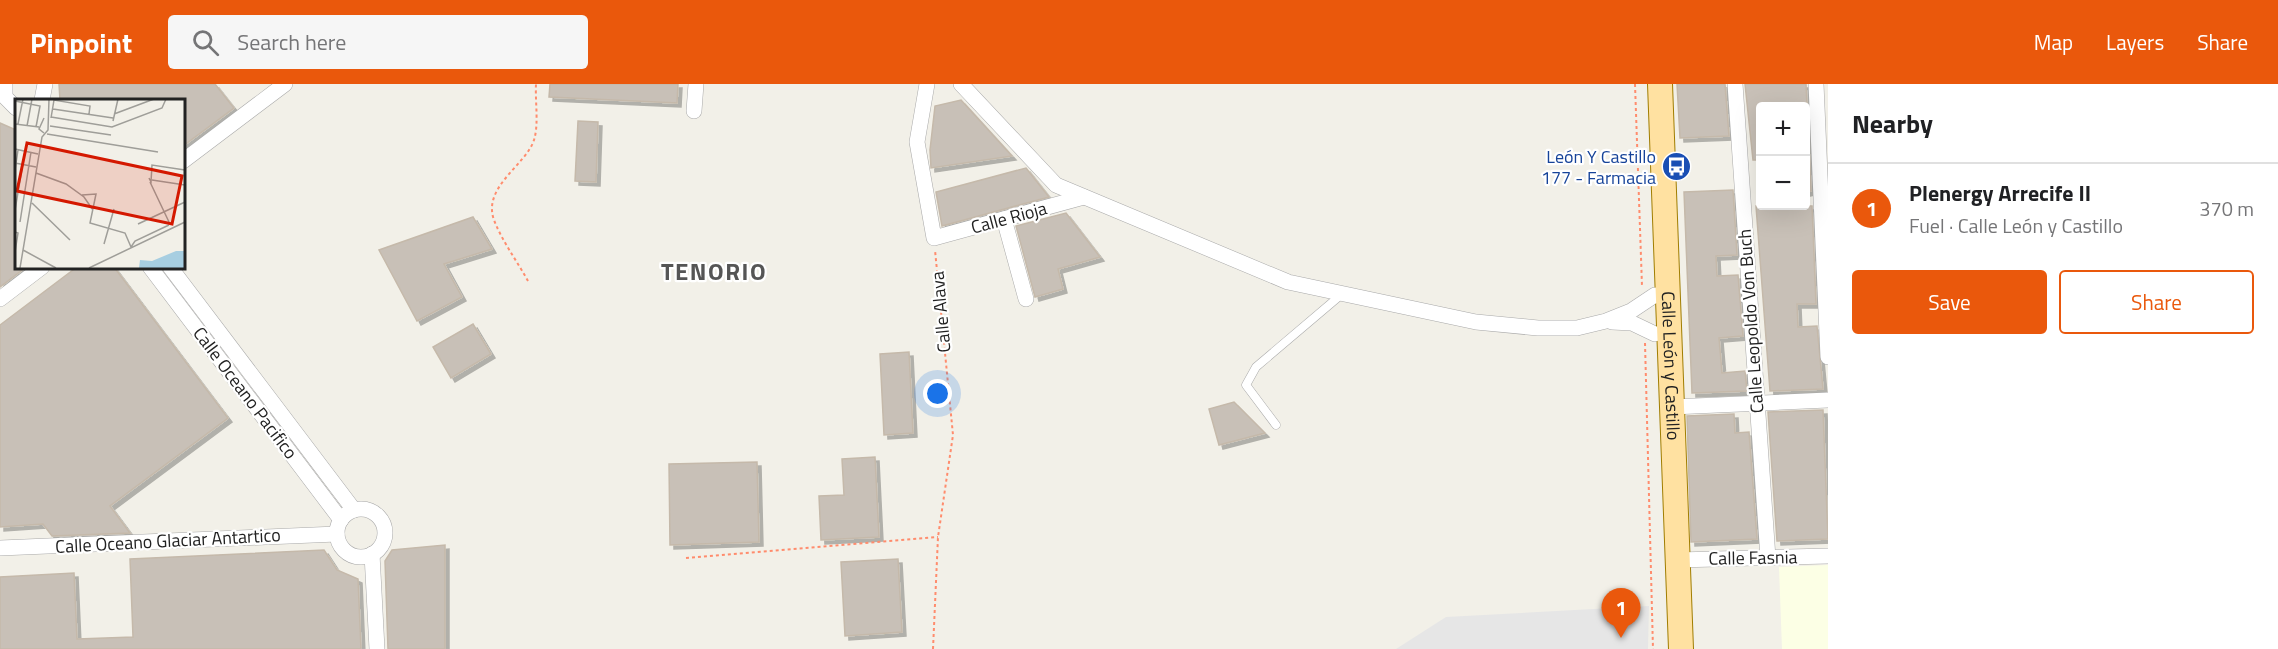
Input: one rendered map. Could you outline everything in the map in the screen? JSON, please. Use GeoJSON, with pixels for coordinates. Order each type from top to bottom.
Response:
{"type":"FeatureCollection","features":[{"type":"Feature","properties":{"kind":"main road","name":"Calle León y Castillo"},"geometry":{"type":"LineString","coordinates":[[1647,84],[1649,331],[1666,649]]}},
{"type":"Feature","properties":{"kind":"main road","name":"Calle León y Castillo"},"geometry":{"type":"LineString","coordinates":[[1660,84],[1682,649]]}},
{"type":"Feature","properties":{"kind":"street"},"geometry":{"type":"LineString","coordinates":[[184,160],[285,84]]}},
{"type":"Feature","properties":{"kind":"street"},"geometry":{"type":"LineString","coordinates":[[694,111],[696,84]]}},
{"type":"Feature","properties":{"kind":"street"},"geometry":{"type":"LineString","coordinates":[[927,84],[917,142],[934,238]]}},
{"type":"Feature","properties":{"kind":"street"},"geometry":{"type":"LineString","coordinates":[[961,84],[1056,185],[1288,282],[1487,323],[1577,328],[1606,321],[1649,299]]}},
{"type":"Feature","properties":{"kind":"street","name":"Calle Leopoldo Von Buch"},"geometry":{"type":"LineString","coordinates":[[1735,84],[1768,558]]}},
{"type":"Feature","properties":{"kind":"street"},"geometry":{"type":"LineString","coordinates":[[1816,84],[1828,357]]}},
{"type":"Feature","properties":{"kind":"street"},"geometry":{"type":"LineString","coordinates":[[3,94],[15,107]]}},
{"type":"Feature","properties":{"kind":"street","name":"Calle Rioja"},"geometry":{"type":"LineString","coordinates":[[934,238],[1084,197]]}},
{"type":"Feature","properties":{"kind":"street"},"geometry":{"type":"LineString","coordinates":[[1004,219],[1026,299]]}},
{"type":"Feature","properties":{"kind":"street"},"geometry":{"type":"LineString","coordinates":[[0,299],[41,268]]}},
{"type":"Feature","properties":{"kind":"street","name":"Calle Oceano Pacifico"},"geometry":{"type":"LineString","coordinates":[[151,268],[339,527]]}},
{"type":"Feature","properties":{"kind":"street","name":"Calle Oceano Pacifico"},"geometry":{"type":"LineString","coordinates":[[171,268],[354,510]]}},
{"type":"Feature","properties":{"kind":"street"},"geometry":{"type":"LineString","coordinates":[[1606,321],[1632,323],[1649,331]]}},
{"type":"Feature","properties":{"kind":"street"},"geometry":{"type":"LineString","coordinates":[[1672,407],[1828,400]]}},
{"type":"Feature","properties":{"kind":"street"},"geometry":{"type":"LineString","coordinates":[[354,510],[372,512],[383,524],[384,542],[372,555],[353,556],[339,543],[339,527],[346,513],[354,510]]}},
{"type":"Feature","properties":{"kind":"street","name":"Calle Oceano Glaciar Antartico"},"geometry":{"type":"LineString","coordinates":[[0,548],[339,527]]}},
{"type":"Feature","properties":{"kind":"street"},"geometry":{"type":"LineString","coordinates":[[372,555],[376,649]]}},
{"type":"Feature","properties":{"kind":"street","name":"Calle Fasnia"},"geometry":{"type":"LineString","coordinates":[[1678,560],[1828,556]]}},
{"type":"Feature","properties":{"kind":"lane"},"geometry":{"type":"LineString","coordinates":[[1276,425],[1246,385],[1256,367],[1342,294]]}},
{"type":"Feature","properties":{"kind":"path"},"geometry":{"type":"LineString","coordinates":[[528,281],[493,218],[495,199],[503,179],[530,149],[535,137],[536,84]]}},
{"type":"Feature","properties":{"kind":"path"},"geometry":{"type":"LineString","coordinates":[[1635,84],[1649,299]]}},
{"type":"Feature","properties":{"kind":"path","name":"Calle Alava"},"geometry":{"type":"LineString","coordinates":[[933,649],[938,537],[953,435],[934,238]]}},
{"type":"Feature","properties":{"kind":"path"},"geometry":{"type":"LineString","coordinates":[[1649,331],[1653,649]]}},
{"type":"Feature","properties":{"kind":"path"},"geometry":{"type":"LineString","coordinates":[[686,558],[938,537]]}},
{"type":"Feature","properties":{"kind":"shaded area"},"geometry":{"type":"Polygon","coordinates":[[[1828,565],[1828,649],[1782,649],[1779,567],[1828,565]]]}},
{"type":"Feature","properties":{"kind":"shaded area"},"geometry":{"type":"Polygon","coordinates":[[[1649,606],[1648,649],[1396,649],[1446,617],[1649,606]]]}},
{"type":"Feature","properties":{"kind":"building"},"geometry":{"type":"Polygon","coordinates":[[[59,84],[215,84],[234,108],[184,145],[184,99],[60,99],[59,84]]]}},
{"type":"Feature","properties":{"kind":"building"},"geometry":{"type":"Polygon","coordinates":[[[550,84],[678,84],[677,103],[549,97],[550,84]]]}},
{"type":"Feature","properties":{"kind":"building"},"geometry":{"type":"Polygon","coordinates":[[[1677,84],[1725,84],[1729,136],[1680,138],[1677,84]]]}},
{"type":"Feature","properties":{"kind":"building"},"geometry":{"type":"Polygon","coordinates":[[[1745,84],[1806,84],[1807,102],[1756,102],[1756,160],[1753,160],[1745,84]]]}},
{"type":"Feature","properties":{"kind":"building"},"geometry":{"type":"Polygon","coordinates":[[[961,100],[1012,156],[931,168],[930,150],[935,106],[961,100]]]}},
{"type":"Feature","properties":{"kind":"building"},"geometry":{"type":"Polygon","coordinates":[[[578,121],[598,122],[596,182],[575,181],[578,121]]]}},
{"type":"Feature","properties":{"kind":"building"},"geometry":{"type":"Polygon","coordinates":[[[0,123],[15,130],[15,268],[25,268],[0,287],[0,123]]]}},
{"type":"Feature","properties":{"kind":"building"},"geometry":{"type":"Polygon","coordinates":[[[1026,168],[1049,197],[942,226],[936,192],[1026,168]]]}},
{"type":"Feature","properties":{"kind":"building"},"geometry":{"type":"Polygon","coordinates":[[[1733,190],[1737,255],[1716,256],[1717,276],[1738,275],[1743,336],[1719,338],[1722,373],[1745,371],[1747,391],[1692,393],[1684,192],[1733,190]]]}},
{"type":"Feature","properties":{"kind":"building"},"geometry":{"type":"Polygon","coordinates":[[[1812,206],[1816,304],[1797,304],[1798,327],[1817,326],[1823,389],[1770,391],[1756,210],[1810,210],[1812,206]]]}},
{"type":"Feature","properties":{"kind":"building"},"geometry":{"type":"Polygon","coordinates":[[[1066,213],[1100,257],[1058,269],[1063,289],[1035,297],[1016,226],[1066,213]]]}},
{"type":"Feature","properties":{"kind":"building"},"geometry":{"type":"Polygon","coordinates":[[[473,217],[492,249],[444,264],[462,297],[417,321],[379,250],[473,217]]]}},
{"type":"Feature","properties":{"kind":"building"},"geometry":{"type":"Polygon","coordinates":[[[76,268],[115,268],[228,418],[110,506],[130,533],[52,536],[43,524],[0,527],[0,325],[76,268]]]}},
{"type":"Feature","properties":{"kind":"building"},"geometry":{"type":"Polygon","coordinates":[[[473,324],[491,354],[451,378],[433,347],[473,324]]]}},
{"type":"Feature","properties":{"kind":"building"},"geometry":{"type":"Polygon","coordinates":[[[909,352],[913,433],[884,435],[880,354],[909,352]]]}},
{"type":"Feature","properties":{"kind":"building"},"geometry":{"type":"Polygon","coordinates":[[[1234,402],[1265,433],[1219,445],[1209,409],[1234,402]]]}},
{"type":"Feature","properties":{"kind":"building"},"geometry":{"type":"Polygon","coordinates":[[[1823,410],[1828,539],[1777,541],[1768,412],[1823,410]]]}},
{"type":"Feature","properties":{"kind":"building"},"geometry":{"type":"Polygon","coordinates":[[[1734,414],[1735,433],[1749,432],[1757,539],[1691,542],[1687,416],[1734,414]]]}},
{"type":"Feature","properties":{"kind":"building"},"geometry":{"type":"Polygon","coordinates":[[[875,457],[879,537],[821,540],[819,496],[844,495],[842,459],[875,457]]]}},
{"type":"Feature","properties":{"kind":"building"},"geometry":{"type":"Polygon","coordinates":[[[757,462],[759,542],[670,545],[669,464],[757,462]]]}},
{"type":"Feature","properties":{"kind":"building"},"geometry":{"type":"Polygon","coordinates":[[[445,545],[445,649],[388,649],[385,561],[392,550],[445,545]]]}},
{"type":"Feature","properties":{"kind":"building"},"geometry":{"type":"Polygon","coordinates":[[[324,550],[337,570],[358,579],[361,649],[0,649],[0,577],[74,573],[77,639],[133,637],[130,559],[324,550]]]}},
{"type":"Feature","properties":{"kind":"building"},"geometry":{"type":"Polygon","coordinates":[[[898,559],[902,632],[845,636],[841,562],[898,559]]]}},
{"type":"Feature","properties":{"kind":"place","name":"León Y Castillo 177 - Farmacia"},"geometry":{"type":"Point","coordinates":[1677,167]}},
{"type":"Feature","properties":{"kind":"place","name":"Plenergy Arrecife II"},"geometry":{"type":"Point","coordinates":[1621,638]}},
{"type":"Feature","properties":{"kind":"district","name":"TENORIO"},"geometry":{"type":"Point","coordinates":[714,272]}}]}
